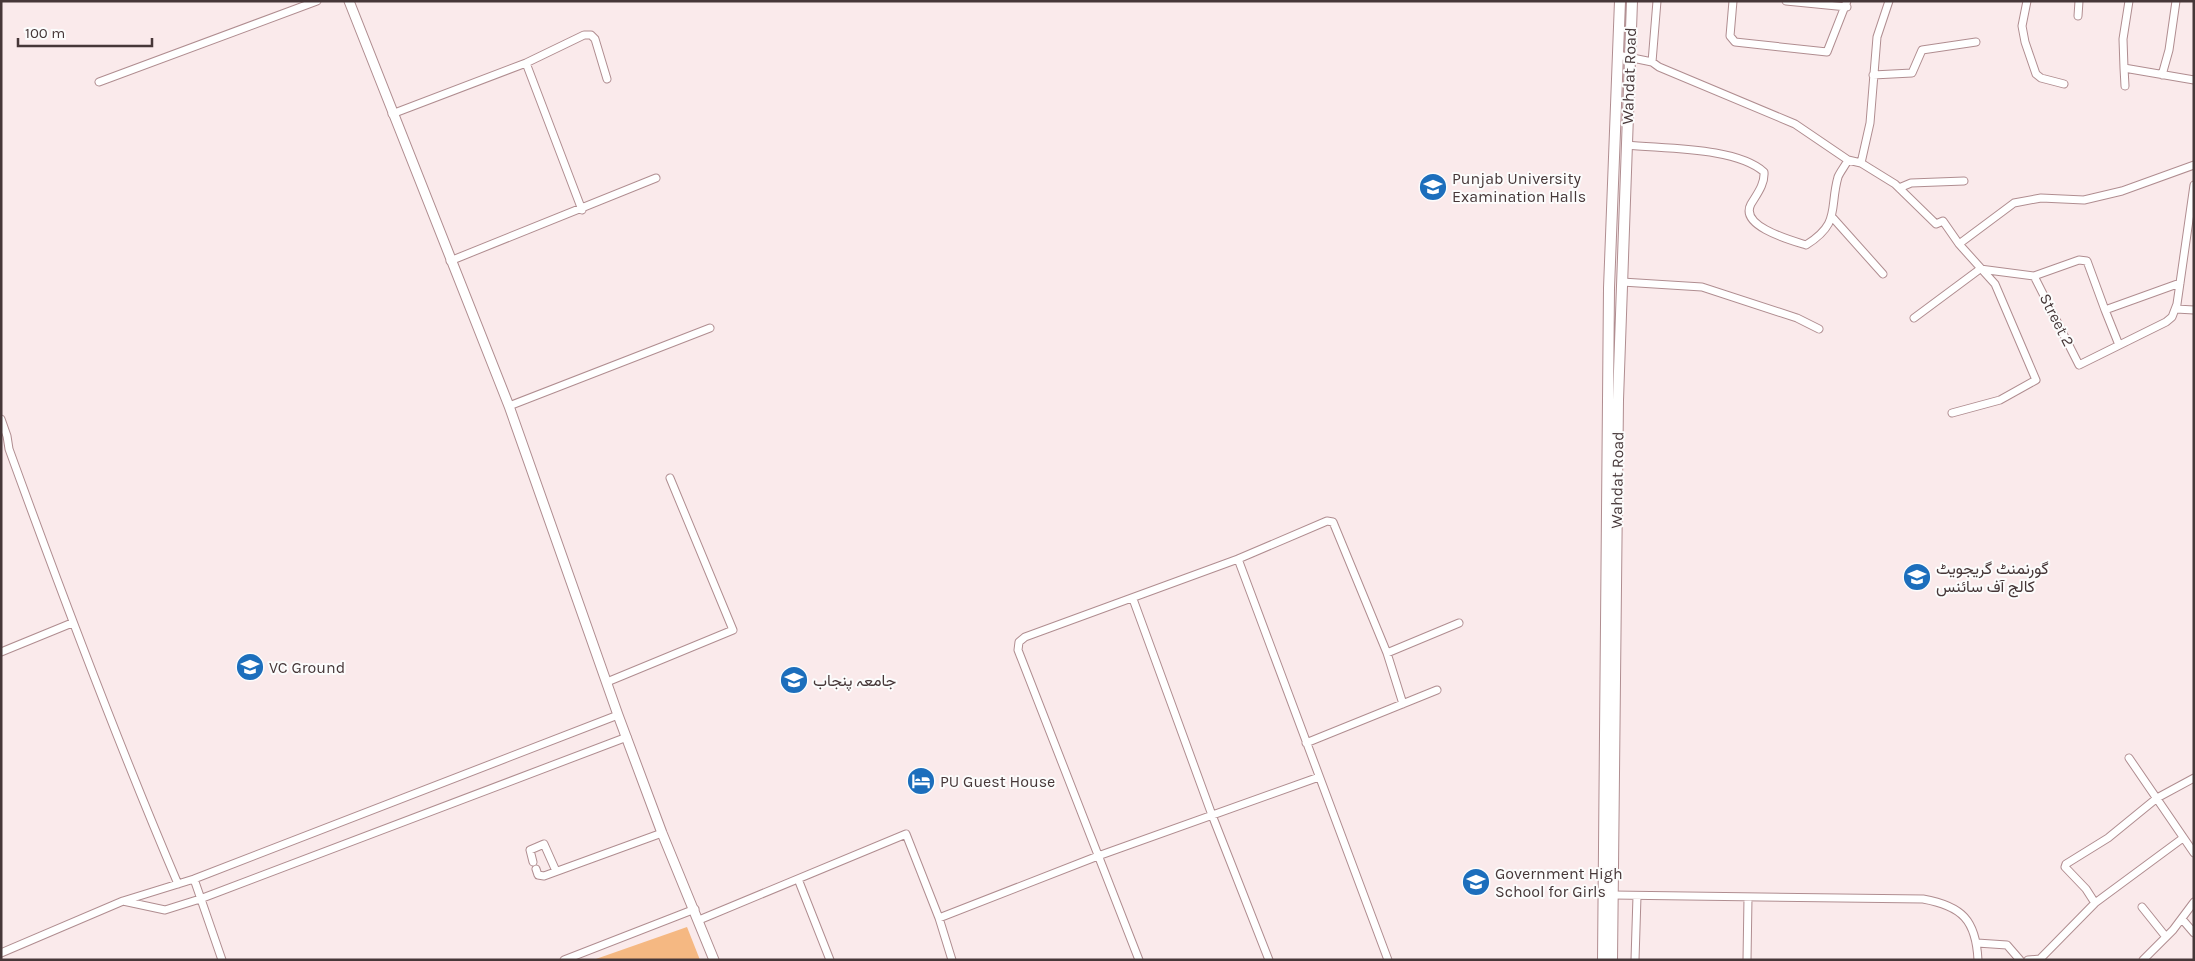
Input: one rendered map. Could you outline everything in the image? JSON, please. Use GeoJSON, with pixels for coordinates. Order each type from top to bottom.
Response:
{"type":"FeatureCollection","features":[{"type":"Feature","properties":{"kind":"main road","name":"Wahdat Road"},"geometry":{"type":"LineString","coordinates":[[1603,960],[1609,288],[1620,1]]}},
{"type":"Feature","properties":{"kind":"main road","name":"Wahdat Road"},"geometry":{"type":"LineString","coordinates":[[1612,960],[1616,530],[1622,282],[1632,1]]}},
{"type":"Feature","properties":{"kind":"street"},"geometry":{"type":"LineString","coordinates":[[99,82],[317,1]]}},
{"type":"Feature","properties":{"kind":"street"},"geometry":{"type":"LineString","coordinates":[[349,1],[450,261],[509,406],[618,715],[628,737],[662,833],[695,909],[714,960]]}},
{"type":"Feature","properties":{"kind":"street"},"geometry":{"type":"LineString","coordinates":[[1652,62],[1657,1]]}},
{"type":"Feature","properties":{"kind":"street"},"geometry":{"type":"LineString","coordinates":[[1733,1],[1730,36],[1735,42],[1827,52],[1847,4],[1786,1]]}},
{"type":"Feature","properties":{"kind":"street"},"geometry":{"type":"LineString","coordinates":[[1860,163],[1870,123],[1877,37],[1889,1]]}},
{"type":"Feature","properties":{"kind":"street"},"geometry":{"type":"LineString","coordinates":[[2028,1],[2022,26],[2025,42],[2036,74],[2041,78],[2064,84]]}},
{"type":"Feature","properties":{"kind":"street"},"geometry":{"type":"LineString","coordinates":[[2078,16],[2080,1]]}},
{"type":"Feature","properties":{"kind":"street"},"geometry":{"type":"LineString","coordinates":[[2125,86],[2123,39],[2129,1]]}},
{"type":"Feature","properties":{"kind":"street"},"geometry":{"type":"LineString","coordinates":[[2162,76],[2169,50],[2176,1]]}},
{"type":"Feature","properties":{"kind":"street"},"geometry":{"type":"LineString","coordinates":[[392,114],[526,63],[584,35],[591,35],[595,39],[608,79]]}},
{"type":"Feature","properties":{"kind":"street"},"geometry":{"type":"LineString","coordinates":[[1873,75],[1912,73],[1922,50],[1976,42]]}},
{"type":"Feature","properties":{"kind":"street"},"geometry":{"type":"LineString","coordinates":[[1618,55],[1652,62],[1659,67],[1795,124],[1848,160],[1860,163],[1899,188],[1936,224],[1943,221],[1959,244],[1994,284],[2036,380],[2000,400],[1952,413]]}},
{"type":"Feature","properties":{"kind":"street"},"geometry":{"type":"LineString","coordinates":[[526,63],[582,210]]}},
{"type":"Feature","properties":{"kind":"street"},"geometry":{"type":"LineString","coordinates":[[2124,68],[2194,80]]}},
{"type":"Feature","properties":{"kind":"street"},"geometry":{"type":"LineString","coordinates":[[1627,145],[1717,154],[1738,157],[1751,162],[1764,172],[1765,177],[1761,188],[1750,206],[1748,213],[1750,220],[1759,226],[1806,245],[1816,239],[1832,218],[1838,176],[1848,160]]}},
{"type":"Feature","properties":{"kind":"street"},"geometry":{"type":"LineString","coordinates":[[1959,244],[2014,203],[2041,198],[2084,200],[2122,191],[2194,165]]}},
{"type":"Feature","properties":{"kind":"street"},"geometry":{"type":"LineString","coordinates":[[450,261],[582,210],[656,178]]}},
{"type":"Feature","properties":{"kind":"street"},"geometry":{"type":"LineString","coordinates":[[1899,188],[1911,182],[1964,181]]}},
{"type":"Feature","properties":{"kind":"street"},"geometry":{"type":"LineString","coordinates":[[1914,318],[1980,269],[2034,276],[2079,260],[2087,261],[2119,346],[2166,322],[2172,317],[2176,309],[2190,239],[2194,185]]}},
{"type":"Feature","properties":{"kind":"street"},"geometry":{"type":"LineString","coordinates":[[1832,218],[1883,274]]}},
{"type":"Feature","properties":{"kind":"street","name":"Street 2"},"geometry":{"type":"LineString","coordinates":[[2034,276],[2079,365],[2119,346]]}},
{"type":"Feature","properties":{"kind":"street"},"geometry":{"type":"LineString","coordinates":[[1622,282],[1702,287],[1797,318],[1819,329]]}},
{"type":"Feature","properties":{"kind":"street"},"geometry":{"type":"LineString","coordinates":[[2105,310],[2180,282]]}},
{"type":"Feature","properties":{"kind":"street"},"geometry":{"type":"LineString","coordinates":[[2176,309],[2194,310]]}},
{"type":"Feature","properties":{"kind":"street"},"geometry":{"type":"LineString","coordinates":[[509,406],[710,328]]}},
{"type":"Feature","properties":{"kind":"street"},"geometry":{"type":"LineString","coordinates":[[1,419],[8,436],[9,449],[72,623],[111,724],[178,884]]}},
{"type":"Feature","properties":{"kind":"street"},"geometry":{"type":"LineString","coordinates":[[607,682],[733,630],[670,478]]}},
{"type":"Feature","properties":{"kind":"street"},"geometry":{"type":"LineString","coordinates":[[1139,960],[1018,650],[1019,642],[1025,638],[1238,559],[1327,521],[1333,522],[1386,653],[1403,704]]}},
{"type":"Feature","properties":{"kind":"street"},"geometry":{"type":"LineString","coordinates":[[1238,559],[1388,960]]}},
{"type":"Feature","properties":{"kind":"street"},"geometry":{"type":"LineString","coordinates":[[1133,599],[1212,815],[1269,960]]}},
{"type":"Feature","properties":{"kind":"street"},"geometry":{"type":"LineString","coordinates":[[1,652],[72,623]]}},
{"type":"Feature","properties":{"kind":"street"},"geometry":{"type":"LineString","coordinates":[[1386,653],[1459,623]]}},
{"type":"Feature","properties":{"kind":"street"},"geometry":{"type":"LineString","coordinates":[[1306,743],[1436,690]]}},
{"type":"Feature","properties":{"kind":"street"},"geometry":{"type":"LineString","coordinates":[[1,953],[122,901],[194,879],[618,715]]}},
{"type":"Feature","properties":{"kind":"street"},"geometry":{"type":"LineString","coordinates":[[122,901],[164,910],[200,899],[628,737]]}},
{"type":"Feature","properties":{"kind":"street"},"geometry":{"type":"LineString","coordinates":[[2129,758],[2194,853]]}},
{"type":"Feature","properties":{"kind":"street"},"geometry":{"type":"LineString","coordinates":[[939,918],[1098,856],[1319,777]]}},
{"type":"Feature","properties":{"kind":"street"},"geometry":{"type":"LineString","coordinates":[[2095,902],[2086,889],[2065,867],[2066,864],[2113,834],[2157,798],[2194,778]]}},
{"type":"Feature","properties":{"kind":"street"},"geometry":{"type":"LineString","coordinates":[[556,871],[546,845],[541,844],[530,850],[534,865],[542,877],[556,871],[563,871],[662,833]]}},
{"type":"Feature","properties":{"kind":"street"},"geometry":{"type":"LineString","coordinates":[[699,920],[906,834],[939,918],[952,960]]}},
{"type":"Feature","properties":{"kind":"street"},"geometry":{"type":"LineString","coordinates":[[2028,960],[2040,959],[2095,902],[2183,838]]}},
{"type":"Feature","properties":{"kind":"street"},"geometry":{"type":"LineString","coordinates":[[194,879],[222,960]]}},
{"type":"Feature","properties":{"kind":"street"},"geometry":{"type":"LineString","coordinates":[[798,879],[830,960]]}},
{"type":"Feature","properties":{"kind":"street"},"geometry":{"type":"LineString","coordinates":[[1613,895],[1923,899],[1942,902],[1961,913],[1972,928],[1977,942],[1978,960]]}},
{"type":"Feature","properties":{"kind":"street"},"geometry":{"type":"LineString","coordinates":[[1635,960],[1638,896]]}},
{"type":"Feature","properties":{"kind":"street"},"geometry":{"type":"LineString","coordinates":[[1747,960],[1748,898]]}},
{"type":"Feature","properties":{"kind":"street"},"geometry":{"type":"LineString","coordinates":[[2143,960],[2182,919],[2194,902]]}},
{"type":"Feature","properties":{"kind":"street"},"geometry":{"type":"LineString","coordinates":[[2142,907],[2166,937]]}},
{"type":"Feature","properties":{"kind":"street"},"geometry":{"type":"LineString","coordinates":[[564,960],[695,909]]}},
{"type":"Feature","properties":{"kind":"street"},"geometry":{"type":"LineString","coordinates":[[2182,919],[2194,933]]}},
{"type":"Feature","properties":{"kind":"street"},"geometry":{"type":"LineString","coordinates":[[1977,942],[2007,946],[2020,960]]}},
{"type":"Feature","properties":{"kind":"shaded area"},"geometry":{"type":"Polygon","coordinates":[[[687,927],[700,960],[593,960],[687,927]]]}},
{"type":"Feature","properties":{"kind":"place","name":"Punjab University Examination Halls"},"geometry":{"type":"Point","coordinates":[1433,187]}},
{"type":"Feature","properties":{"kind":"place","name":"گورنمنٹ گریجویٹ کالج آف سائنس"},"geometry":{"type":"Point","coordinates":[1917,577]}},
{"type":"Feature","properties":{"kind":"place","name":"VC Ground"},"geometry":{"type":"Point","coordinates":[250,667]}},
{"type":"Feature","properties":{"kind":"place","name":"جامعہ پنجاب"},"geometry":{"type":"Point","coordinates":[794,680]}},
{"type":"Feature","properties":{"kind":"place","name":"PU Guest House"},"geometry":{"type":"Point","coordinates":[921,781]}},
{"type":"Feature","properties":{"kind":"place","name":"Government High School for Girls"},"geometry":{"type":"Point","coordinates":[1476,882]}}]}
